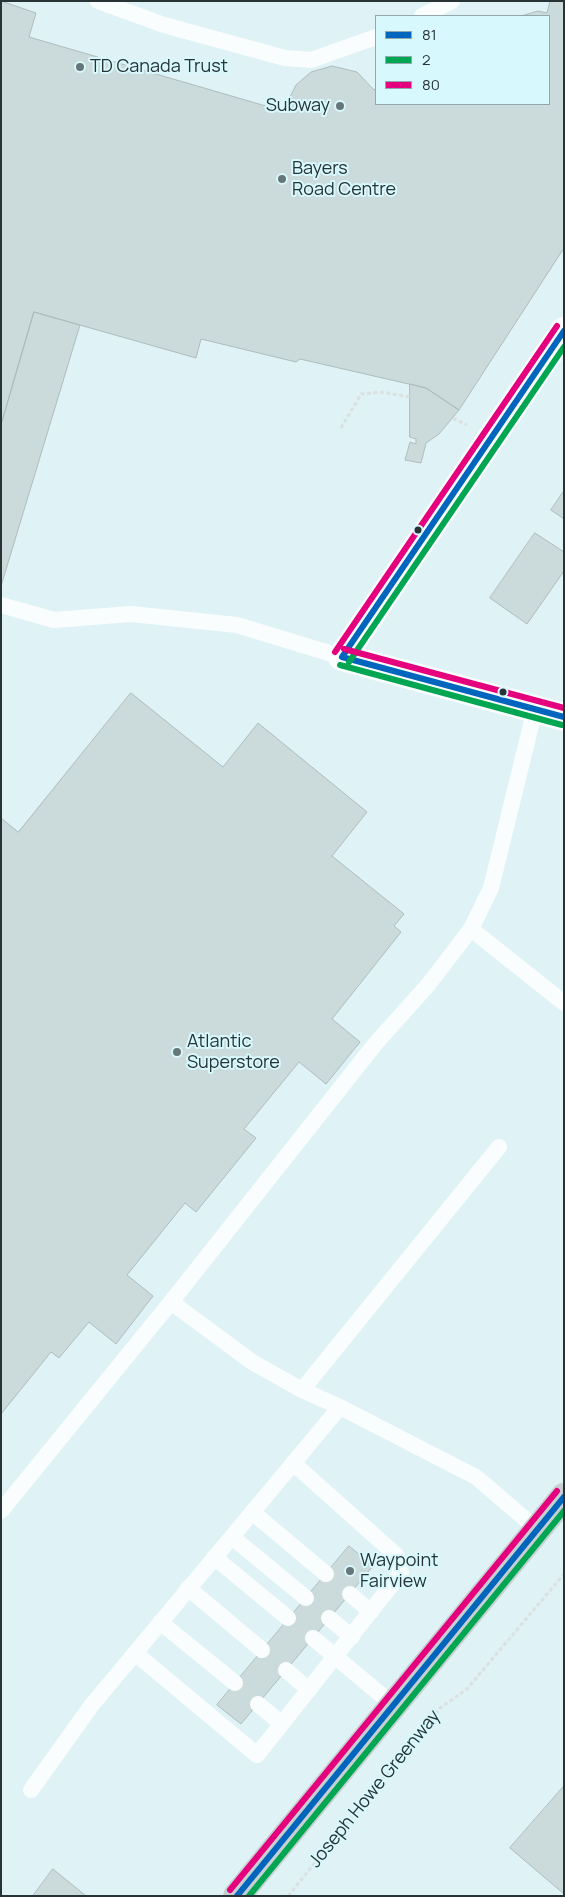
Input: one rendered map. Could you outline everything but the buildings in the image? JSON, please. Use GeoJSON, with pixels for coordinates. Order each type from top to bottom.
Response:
{"type":"FeatureCollection","features":[{"type":"Feature","properties":{"kind":"main road"},"geometry":{"type":"LineString","coordinates":[[238,1896],[392,1704],[564,1497]]}},
{"type":"Feature","properties":{"kind":"street"},"geometry":{"type":"LineString","coordinates":[[564,331],[342,657],[564,717]]}},
{"type":"Feature","properties":{"kind":"lane"},"geometry":{"type":"LineString","coordinates":[[98,1],[164,25],[285,58],[311,60],[375,37]]}},
{"type":"Feature","properties":{"kind":"lane"},"geometry":{"type":"LineString","coordinates":[[424,15],[452,1]]}},
{"type":"Feature","properties":{"kind":"lane"},"geometry":{"type":"LineString","coordinates":[[1,605],[54,620],[131,614],[237,625],[342,657]]}},
{"type":"Feature","properties":{"kind":"lane"},"geometry":{"type":"LineString","coordinates":[[1,1512],[171,1302],[376,1043],[428,985],[471,929],[491,888],[536,709]]}},
{"type":"Feature","properties":{"kind":"lane"},"geometry":{"type":"LineString","coordinates":[[471,929],[564,1003]]}},
{"type":"Feature","properties":{"kind":"lane"},"geometry":{"type":"LineString","coordinates":[[302,1390],[499,1147]]}},
{"type":"Feature","properties":{"kind":"lane"},"geometry":{"type":"LineString","coordinates":[[171,1302],[252,1362],[302,1390],[340,1406],[476,1477],[537,1529]]}},
{"type":"Feature","properties":{"kind":"lane"},"geometry":{"type":"LineString","coordinates":[[31,1790],[91,1706],[340,1406]]}},
{"type":"Feature","properties":{"kind":"lane"},"geometry":{"type":"LineString","coordinates":[[135,1653],[257,1755],[336,1658],[401,1573],[396,1555],[293,1463]]}},
{"type":"Feature","properties":{"kind":"lane"},"geometry":{"type":"LineString","coordinates":[[252,1512],[326,1574]]}},
{"type":"Feature","properties":{"kind":"lane"},"geometry":{"type":"LineString","coordinates":[[232,1537],[306,1598]]}},
{"type":"Feature","properties":{"kind":"lane"},"geometry":{"type":"LineString","coordinates":[[214,1557],[288,1618]]}},
{"type":"Feature","properties":{"kind":"lane"},"geometry":{"type":"LineString","coordinates":[[188,1588],[262,1650]]}},
{"type":"Feature","properties":{"kind":"lane"},"geometry":{"type":"LineString","coordinates":[[350,1594],[371,1612]]}},
{"type":"Feature","properties":{"kind":"lane"},"geometry":{"type":"LineString","coordinates":[[329,1618],[352,1636]]}},
{"type":"Feature","properties":{"kind":"lane"},"geometry":{"type":"LineString","coordinates":[[160,1622],[235,1683]]}},
{"type":"Feature","properties":{"kind":"lane"},"geometry":{"type":"LineString","coordinates":[[313,1638],[392,1704]]}},
{"type":"Feature","properties":{"kind":"lane"},"geometry":{"type":"LineString","coordinates":[[286,1670],[309,1690]]}},
{"type":"Feature","properties":{"kind":"lane"},"geometry":{"type":"LineString","coordinates":[[258,1704],[282,1724]]}},
{"type":"Feature","properties":{"kind":"path"},"geometry":{"type":"LineString","coordinates":[[341,428],[361,394],[382,392],[410,397]]}},
{"type":"Feature","properties":{"kind":"path","name":"Joseph Howe Greenway"},"geometry":{"type":"LineString","coordinates":[[288,1896],[440,1708],[467,1689],[564,1574]]}},
{"type":"Feature","properties":{"kind":"transit line","name":"80"},"geometry":{"type":"LineString","coordinates":[[335,652],[557,326]]}},
{"type":"Feature","properties":{"kind":"transit line","name":"81"},"geometry":{"type":"LineString","coordinates":[[342,657],[564,331]]}},
{"type":"Feature","properties":{"kind":"transit line","name":"2"},"geometry":{"type":"LineString","coordinates":[[349,662],[564,347]]}},
{"type":"Feature","properties":{"kind":"transit line","name":"80"},"geometry":{"type":"LineString","coordinates":[[344,649],[564,708]]}},
{"type":"Feature","properties":{"kind":"transit line","name":"81"},"geometry":{"type":"LineString","coordinates":[[342,657],[564,717]]}},
{"type":"Feature","properties":{"kind":"transit line","name":"2"},"geometry":{"type":"LineString","coordinates":[[340,665],[562,725]]}},
{"type":"Feature","properties":{"kind":"transit line","name":"80"},"geometry":{"type":"LineString","coordinates":[[230,1890],[557,1491]]}},
{"type":"Feature","properties":{"kind":"transit line","name":"81"},"geometry":{"type":"LineString","coordinates":[[237,1896],[564,1497]]}},
{"type":"Feature","properties":{"kind":"transit line","name":"2"},"geometry":{"type":"LineString","coordinates":[[249,1896],[564,1511]]}},
{"type":"Feature","properties":{"kind":"place","name":"TD Canada Trust"},"geometry":{"type":"Point","coordinates":[80,67]}},
{"type":"Feature","properties":{"kind":"place","name":"Subway"},"geometry":{"type":"Point","coordinates":[340,106]}},
{"type":"Feature","properties":{"kind":"place","name":"Bayers Road Centre"},"geometry":{"type":"Point","coordinates":[282,179]}},
{"type":"Feature","properties":{"kind":"place","name":"Atlantic Superstore"},"geometry":{"type":"Point","coordinates":[177,1052]}},
{"type":"Feature","properties":{"kind":"place","name":"Waypoint Fairview"},"geometry":{"type":"Point","coordinates":[350,1571]}}]}
